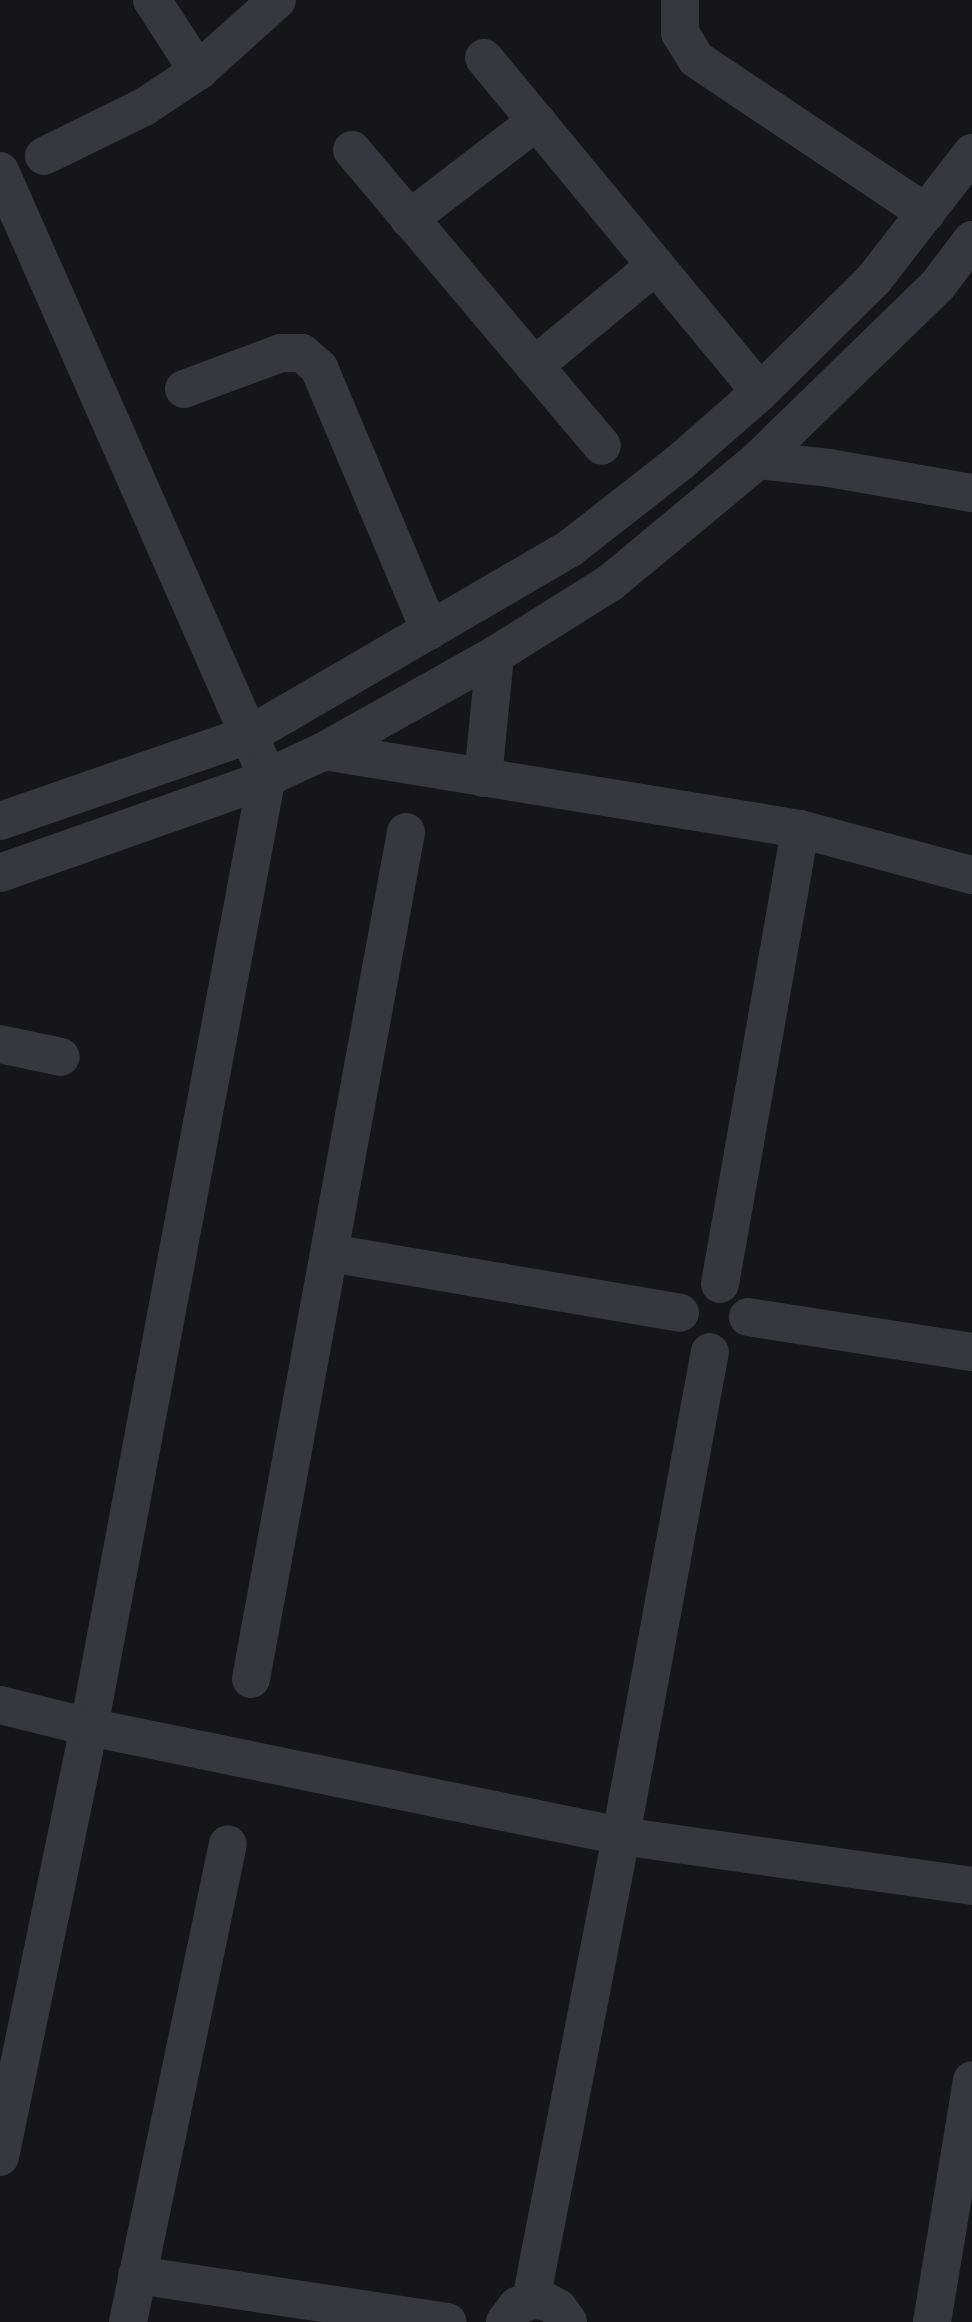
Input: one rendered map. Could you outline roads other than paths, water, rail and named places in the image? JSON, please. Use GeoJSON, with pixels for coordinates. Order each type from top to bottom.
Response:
{"type":"FeatureCollection","features":[{"type":"Feature","properties":{"kind":"street"},"geometry":{"type":"LineString","coordinates":[[152,0],[198,71]]}},
{"type":"Feature","properties":{"kind":"street"},"geometry":{"type":"LineString","coordinates":[[44,156],[144,107],[198,71],[277,0]]}},
{"type":"Feature","properties":{"kind":"street"},"geometry":{"type":"LineString","coordinates":[[680,0],[680,33],[696,59],[926,213]]}},
{"type":"Feature","properties":{"kind":"street"},"geometry":{"type":"LineString","coordinates":[[484,58],[760,392]]}},
{"type":"Feature","properties":{"kind":"street"},"geometry":{"type":"LineString","coordinates":[[409,219],[537,121]]}},
{"type":"Feature","properties":{"kind":"street"},"geometry":{"type":"LineString","coordinates":[[352,150],[602,446]]}},
{"type":"Feature","properties":{"kind":"street"},"geometry":{"type":"LineString","coordinates":[[0,821],[251,734],[569,549],[679,463],[760,392],[874,279],[972,153]]}},
{"type":"Feature","properties":{"kind":"street"},"geometry":{"type":"LineString","coordinates":[[0,171],[251,734],[267,776],[89,1727],[0,2157]]}},
{"type":"Feature","properties":{"kind":"street"},"geometry":{"type":"LineString","coordinates":[[0,873],[203,802],[324,751],[495,656],[610,583],[758,460],[937,286],[972,240]]}},
{"type":"Feature","properties":{"kind":"street"},"geometry":{"type":"LineString","coordinates":[[534,366],[656,265]]}},
{"type":"Feature","properties":{"kind":"street"},"geometry":{"type":"LineString","coordinates":[[184,389],[281,353],[302,353],[319,368],[430,631]]}},
{"type":"Feature","properties":{"kind":"street"},"geometry":{"type":"LineString","coordinates":[[758,460],[830,468],[972,493]]}},
{"type":"Feature","properties":{"kind":"street"},"geometry":{"type":"LineString","coordinates":[[483,778],[495,656]]}},
{"type":"Feature","properties":{"kind":"street"},"geometry":{"type":"LineString","coordinates":[[324,751],[800,829],[972,875]]}},
{"type":"Feature","properties":{"kind":"street"},"geometry":{"type":"LineString","coordinates":[[720,1284],[800,829]]}},
{"type":"Feature","properties":{"kind":"street"},"geometry":{"type":"LineString","coordinates":[[251,1679],[406,832]]}},
{"type":"Feature","properties":{"kind":"street"},"geometry":{"type":"LineString","coordinates":[[0,1044],[61,1057]]}},
{"type":"Feature","properties":{"kind":"street"},"geometry":{"type":"LineString","coordinates":[[330,1254],[680,1313]]}},
{"type":"Feature","properties":{"kind":"street"},"geometry":{"type":"LineString","coordinates":[[707,1284],[720,1284],[740,1296],[748,1317],[743,1336],[729,1349],[710,1352],[693,1345],[682,1331],[680,1313],[684,1300],[694,1290],[707,1284]]}},
{"type":"Feature","properties":{"kind":"street"},"geometry":{"type":"LineString","coordinates":[[748,1317],[972,1352]]}},
{"type":"Feature","properties":{"kind":"street"},"geometry":{"type":"LineString","coordinates":[[518,2311],[621,1836],[710,1352]]}},
{"type":"Feature","properties":{"kind":"street"},"geometry":{"type":"LineString","coordinates":[[0,1705],[89,1727],[621,1836],[972,1886]]}},
{"type":"Feature","properties":{"kind":"street"},"geometry":{"type":"LineString","coordinates":[[128,2322],[228,1844]]}},
{"type":"Feature","properties":{"kind":"street"},"geometry":{"type":"LineString","coordinates":[[932,2322],[972,2080]]}},
{"type":"Feature","properties":{"kind":"street"},"geometry":{"type":"LineString","coordinates":[[137,2275],[447,2322]]}},
{"type":"Feature","properties":{"kind":"street"},"geometry":{"type":"LineString","coordinates":[[518,2311],[545,2301],[558,2308],[568,2322]]}}]}
